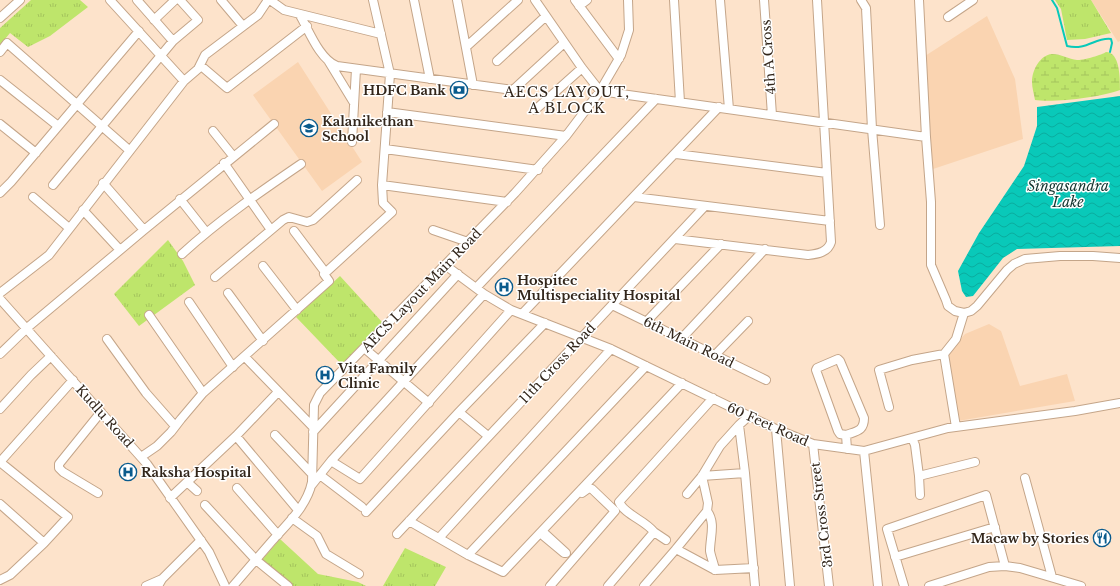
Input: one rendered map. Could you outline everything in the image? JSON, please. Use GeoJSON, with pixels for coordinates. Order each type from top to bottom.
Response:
{"type":"FeatureCollection","features":[{"type":"Feature","properties":{"kind":"street"},"geometry":{"type":"LineString","coordinates":[[1,14],[20,0]]}},
{"type":"Feature","properties":{"kind":"street"},"geometry":{"type":"LineString","coordinates":[[110,0],[184,81]]}},
{"type":"Feature","properties":{"kind":"street"},"geometry":{"type":"LineString","coordinates":[[137,0],[173,41]]}},
{"type":"Feature","properties":{"kind":"street"},"geometry":{"type":"LineString","coordinates":[[154,20],[175,0]]}},
{"type":"Feature","properties":{"kind":"street"},"geometry":{"type":"LineString","coordinates":[[53,185],[173,41],[198,20],[180,0]]}},
{"type":"Feature","properties":{"kind":"street"},"geometry":{"type":"LineString","coordinates":[[221,0],[243,26]]}},
{"type":"Feature","properties":{"kind":"street"},"geometry":{"type":"LineString","coordinates":[[0,293],[49,254],[184,81],[198,69],[205,55],[258,15],[269,0],[284,10],[300,15],[381,34]]}},
{"type":"Feature","properties":{"kind":"street"},"geometry":{"type":"LineString","coordinates":[[141,457],[157,446],[203,393],[263,341],[328,281],[324,274],[392,212],[384,203],[382,185],[390,74],[373,0]]}},
{"type":"Feature","properties":{"kind":"street"},"geometry":{"type":"LineString","coordinates":[[414,0],[430,79]]}},
{"type":"Feature","properties":{"kind":"street"},"geometry":{"type":"LineString","coordinates":[[457,0],[473,85]]}},
{"type":"Feature","properties":{"kind":"street"},"geometry":{"type":"LineString","coordinates":[[466,47],[518,0]]}},
{"type":"Feature","properties":{"kind":"street"},"geometry":{"type":"LineString","coordinates":[[587,0],[577,3],[619,59]]}},
{"type":"Feature","properties":{"kind":"street","name":"AECS Layout Main Road"},"geometry":{"type":"LineString","coordinates":[[232,586],[278,535],[306,498],[316,475],[313,430],[314,406],[320,393],[538,170],[566,136],[600,91],[625,46],[629,30],[628,0]]}},
{"type":"Feature","properties":{"kind":"street"},"geometry":{"type":"LineString","coordinates":[[674,0],[680,102]]}},
{"type":"Feature","properties":{"kind":"street"},"geometry":{"type":"LineString","coordinates":[[720,0],[729,109]]}},
{"type":"Feature","properties":{"kind":"street","name":"4th A Cross"},"geometry":{"type":"LineString","coordinates":[[764,0],[772,115]]}},
{"type":"Feature","properties":{"kind":"street"},"geometry":{"type":"LineString","coordinates":[[674,239],[808,255],[824,251],[830,246],[830,221],[817,0]]}},
{"type":"Feature","properties":{"kind":"street"},"geometry":{"type":"LineString","coordinates":[[861,0],[866,8],[872,129],[880,225]]}},
{"type":"Feature","properties":{"kind":"street"},"geometry":{"type":"LineString","coordinates":[[918,0],[931,202],[931,264],[948,306],[955,311],[964,313],[971,311],[977,306],[1007,270],[1014,264],[1025,259],[1060,256],[1120,258]]}},
{"type":"Feature","properties":{"kind":"street"},"geometry":{"type":"LineString","coordinates":[[948,17],[973,0]]}},
{"type":"Feature","properties":{"kind":"street"},"geometry":{"type":"LineString","coordinates":[[537,1],[564,43],[600,91],[926,137]]}},
{"type":"Feature","properties":{"kind":"street"},"geometry":{"type":"LineString","coordinates":[[300,15],[322,54],[328,61],[354,104]]}},
{"type":"Feature","properties":{"kind":"street"},"geometry":{"type":"LineString","coordinates":[[497,61],[546,16]]}},
{"type":"Feature","properties":{"kind":"street"},"geometry":{"type":"LineString","coordinates":[[200,65],[227,88],[307,26]]}},
{"type":"Feature","properties":{"kind":"street"},"geometry":{"type":"LineString","coordinates":[[0,193],[36,153],[112,61],[139,31]]}},
{"type":"Feature","properties":{"kind":"street"},"geometry":{"type":"LineString","coordinates":[[328,61],[341,67],[513,90],[564,43]]}},
{"type":"Feature","properties":{"kind":"street"},"geometry":{"type":"LineString","coordinates":[[0,52],[7,44],[129,150]]}},
{"type":"Feature","properties":{"kind":"street"},"geometry":{"type":"LineString","coordinates":[[535,110],[582,68]]}},
{"type":"Feature","properties":{"kind":"street"},"geometry":{"type":"LineString","coordinates":[[352,142],[356,69]]}},
{"type":"Feature","properties":{"kind":"street"},"geometry":{"type":"LineString","coordinates":[[0,80],[58,126]]}},
{"type":"Feature","properties":{"kind":"street"},"geometry":{"type":"LineString","coordinates":[[476,288],[656,99]]}},
{"type":"Feature","properties":{"kind":"street"},"geometry":{"type":"LineString","coordinates":[[522,314],[719,108]]}},
{"type":"Feature","properties":{"kind":"street"},"geometry":{"type":"LineString","coordinates":[[387,112],[566,136]]}},
{"type":"Feature","properties":{"kind":"street"},"geometry":{"type":"LineString","coordinates":[[0,124],[36,153]]}},
{"type":"Feature","properties":{"kind":"street"},"geometry":{"type":"LineString","coordinates":[[0,354],[27,328],[180,199],[274,124]]}},
{"type":"Feature","properties":{"kind":"street"},"geometry":{"type":"LineString","coordinates":[[213,131],[233,156]]}},
{"type":"Feature","properties":{"kind":"street"},"geometry":{"type":"LineString","coordinates":[[385,149],[538,170]]}},
{"type":"Feature","properties":{"kind":"street"},"geometry":{"type":"LineString","coordinates":[[676,154],[827,173]]}},
{"type":"Feature","properties":{"kind":"street"},"geometry":{"type":"LineString","coordinates":[[224,163],[270,230]]}},
{"type":"Feature","properties":{"kind":"street"},"geometry":{"type":"LineString","coordinates":[[182,254],[206,232],[301,164]]}},
{"type":"Feature","properties":{"kind":"street"},"geometry":{"type":"LineString","coordinates":[[215,277],[270,230],[289,217],[307,222],[313,220],[357,180]]}},
{"type":"Feature","properties":{"kind":"street"},"geometry":{"type":"LineString","coordinates":[[103,183],[144,230]]}},
{"type":"Feature","properties":{"kind":"street"},"geometry":{"type":"LineString","coordinates":[[382,185],[507,202]]}},
{"type":"Feature","properties":{"kind":"street"},"geometry":{"type":"LineString","coordinates":[[33,197],[69,228]]}},
{"type":"Feature","properties":{"kind":"street"},"geometry":{"type":"LineString","coordinates":[[634,197],[830,221]]}},
{"type":"Feature","properties":{"kind":"street"},"geometry":{"type":"LineString","coordinates":[[180,199],[206,232]]}},
{"type":"Feature","properties":{"kind":"street","name":"11th Cross Road"},"geometry":{"type":"LineString","coordinates":[[397,534],[706,206]]}},
{"type":"Feature","properties":{"kind":"street"},"geometry":{"type":"LineString","coordinates":[[83,210],[120,250]]}},
{"type":"Feature","properties":{"kind":"street"},"geometry":{"type":"LineString","coordinates":[[433,230],[468,242]]}},
{"type":"Feature","properties":{"kind":"street"},"geometry":{"type":"LineString","coordinates":[[294,232],[326,272]]}},
{"type":"Feature","properties":{"kind":"street"},"geometry":{"type":"LineString","coordinates":[[647,321],[721,244]]}},
{"type":"Feature","properties":{"kind":"street"},"geometry":{"type":"LineString","coordinates":[[682,338],[765,249]]}},
{"type":"Feature","properties":{"kind":"street","name":"60 Feet Road"},"geometry":{"type":"LineString","coordinates":[[445,264],[484,294],[511,310],[611,349],[776,430],[813,444],[864,451],[956,427],[1067,412],[1120,403]]}},
{"type":"Feature","properties":{"kind":"street"},"geometry":{"type":"LineString","coordinates":[[263,266],[297,310]]}},
{"type":"Feature","properties":{"kind":"street"},"geometry":{"type":"LineString","coordinates":[[245,357],[313,430],[458,274]]}},
{"type":"Feature","properties":{"kind":"street"},"geometry":{"type":"LineString","coordinates":[[228,292],[263,341]]}},
{"type":"Feature","properties":{"kind":"street"},"geometry":{"type":"LineString","coordinates":[[316,475],[331,461],[484,294]]}},
{"type":"Feature","properties":{"kind":"street","name":"Kudlu Road"},"geometry":{"type":"LineString","coordinates":[[0,298],[147,464],[232,586]]}},
{"type":"Feature","properties":{"kind":"street"},"geometry":{"type":"LineString","coordinates":[[189,302],[233,367]]}},
{"type":"Feature","properties":{"kind":"street","name":"6th Main Road"},"geometry":{"type":"LineString","coordinates":[[612,305],[766,380]]}},
{"type":"Feature","properties":{"kind":"street"},"geometry":{"type":"LineString","coordinates":[[331,461],[360,479],[511,310]]}},
{"type":"Feature","properties":{"kind":"street"},"geometry":{"type":"LineString","coordinates":[[890,407],[879,370],[912,360],[944,354],[956,338],[964,313]]}},
{"type":"Feature","properties":{"kind":"street"},"geometry":{"type":"LineString","coordinates":[[149,315],[203,393]]}},
{"type":"Feature","properties":{"kind":"street"},"geometry":{"type":"LineString","coordinates":[[715,355],[748,321]]}},
{"type":"Feature","properties":{"kind":"street"},"geometry":{"type":"LineString","coordinates":[[275,435],[316,475],[364,510],[545,323]]}},
{"type":"Feature","properties":{"kind":"street"},"geometry":{"type":"LineString","coordinates":[[107,339],[146,393],[175,426]]}},
{"type":"Feature","properties":{"kind":"street"},"geometry":{"type":"LineString","coordinates":[[364,348],[428,402]]}},
{"type":"Feature","properties":{"kind":"street"},"geometry":{"type":"LineString","coordinates":[[440,538],[611,349]]}},
{"type":"Feature","properties":{"kind":"street"},"geometry":{"type":"LineString","coordinates":[[944,354],[956,427]]}},
{"type":"Feature","properties":{"kind":"street"},"geometry":{"type":"LineString","coordinates":[[0,409],[31,375],[51,356]]}},
{"type":"Feature","properties":{"kind":"street"},"geometry":{"type":"LineString","coordinates":[[838,359],[864,418],[862,428],[846,435],[840,434],[838,431],[816,370],[817,368],[838,359]]}},
{"type":"Feature","properties":{"kind":"street"},"geometry":{"type":"LineString","coordinates":[[468,555],[646,366]]}},
{"type":"Feature","properties":{"kind":"street"},"geometry":{"type":"LineString","coordinates":[[0,580],[10,575],[68,518],[0,462],[73,380]]}},
{"type":"Feature","properties":{"kind":"street"},"geometry":{"type":"LineString","coordinates":[[544,534],[682,383]]}},
{"type":"Feature","properties":{"kind":"street"},"geometry":{"type":"LineString","coordinates":[[170,498],[236,436],[278,392]]}},
{"type":"Feature","properties":{"kind":"street"},"geometry":{"type":"LineString","coordinates":[[666,540],[654,532],[650,526],[622,507],[619,502],[713,398]]}},
{"type":"Feature","properties":{"kind":"street"},"geometry":{"type":"LineString","coordinates":[[98,493],[62,472],[59,468],[59,464],[101,412]]}},
{"type":"Feature","properties":{"kind":"street"},"geometry":{"type":"LineString","coordinates":[[459,412],[488,436]]}},
{"type":"Feature","properties":{"kind":"street"},"geometry":{"type":"LineString","coordinates":[[687,494],[702,476],[720,446],[749,416]]}},
{"type":"Feature","properties":{"kind":"street"},"geometry":{"type":"LineString","coordinates":[[739,425],[745,473],[755,586]]}},
{"type":"Feature","properties":{"kind":"street"},"geometry":{"type":"LineString","coordinates":[[776,430],[790,586]]}},
{"type":"Feature","properties":{"kind":"street"},"geometry":{"type":"LineString","coordinates":[[846,435],[847,448]]}},
{"type":"Feature","properties":{"kind":"street"},"geometry":{"type":"LineString","coordinates":[[236,436],[298,510]]}},
{"type":"Feature","properties":{"kind":"street"},"geometry":{"type":"LineString","coordinates":[[912,438],[915,445],[920,495]]}},
{"type":"Feature","properties":{"kind":"street","name":"3rd Cross Street"},"geometry":{"type":"LineString","coordinates":[[813,444],[829,586]]}},
{"type":"Feature","properties":{"kind":"street"},"geometry":{"type":"LineString","coordinates":[[864,451],[878,586]]}},
{"type":"Feature","properties":{"kind":"street"},"geometry":{"type":"LineString","coordinates":[[919,476],[975,462]]}},
{"type":"Feature","properties":{"kind":"street"},"geometry":{"type":"LineString","coordinates":[[702,476],[745,473]]}},
{"type":"Feature","properties":{"kind":"street"},"geometry":{"type":"LineString","coordinates":[[648,585],[706,510],[708,502],[702,476]]}},
{"type":"Feature","properties":{"kind":"street"},"geometry":{"type":"LineString","coordinates":[[1025,478],[1052,577]]}},
{"type":"Feature","properties":{"kind":"street"},"geometry":{"type":"LineString","coordinates":[[188,482],[197,491]]}},
{"type":"Feature","properties":{"kind":"street"},"geometry":{"type":"LineString","coordinates":[[237,488],[278,535]]}},
{"type":"Feature","properties":{"kind":"street"},"geometry":{"type":"LineString","coordinates":[[409,521],[468,555],[502,572],[544,534],[586,489],[592,489],[615,511],[550,586]]}},
{"type":"Feature","properties":{"kind":"street"},"geometry":{"type":"LineString","coordinates":[[904,586],[887,529],[986,495],[1005,566]]}},
{"type":"Feature","properties":{"kind":"street"},"geometry":{"type":"LineString","coordinates":[[0,504],[44,543]]}},
{"type":"Feature","properties":{"kind":"street"},"geometry":{"type":"LineString","coordinates":[[206,505],[256,560],[288,586]]}},
{"type":"Feature","properties":{"kind":"street"},"geometry":{"type":"LineString","coordinates":[[706,510],[709,514],[712,526],[710,552],[715,570]]}},
{"type":"Feature","properties":{"kind":"street"},"geometry":{"type":"LineString","coordinates":[[292,518],[317,536],[326,554],[359,574]]}},
{"type":"Feature","properties":{"kind":"street"},"geometry":{"type":"LineString","coordinates":[[895,557],[994,526]]}},
{"type":"Feature","properties":{"kind":"street"},"geometry":{"type":"LineString","coordinates":[[608,586],[654,532]]}},
{"type":"Feature","properties":{"kind":"street"},"geometry":{"type":"LineString","coordinates":[[544,534],[575,558]]}},
{"type":"Feature","properties":{"kind":"street"},"geometry":{"type":"LineString","coordinates":[[146,586],[160,583],[201,540]]}},
{"type":"Feature","properties":{"kind":"street"},"geometry":{"type":"LineString","coordinates":[[676,549],[715,570],[754,568]]}},
{"type":"Feature","properties":{"kind":"street"},"geometry":{"type":"LineString","coordinates":[[929,586],[989,567],[1005,566],[1020,568],[1081,586]]}},
{"type":"Feature","properties":{"kind":"shaded area"},"geometry":{"type":"Polygon","coordinates":[[[1091,0],[1120,0],[1120,41],[1118,42],[1091,0]]]}},
{"type":"Feature","properties":{"kind":"shaded area"},"geometry":{"type":"Polygon","coordinates":[[[987,16],[1015,79],[1023,139],[933,169],[925,56],[987,16]]]}},
{"type":"Feature","properties":{"kind":"shaded area","name":"Kalanikethan School"},"geometry":{"type":"Polygon","coordinates":[[[298,62],[362,162],[322,191],[253,95],[298,62]]]}},
{"type":"Feature","properties":{"kind":"shaded area"},"geometry":{"type":"Polygon","coordinates":[[[989,324],[1001,331],[1020,386],[1067,374],[1075,401],[958,421],[947,355],[965,334],[989,324]]]}},
{"type":"Feature","properties":{"kind":"green space"},"geometry":{"type":"Polygon","coordinates":[[[31,0],[80,0],[88,7],[50,36],[28,47],[10,33],[0,45],[0,28],[31,0]]]}},
{"type":"Feature","properties":{"kind":"green space"},"geometry":{"type":"Polygon","coordinates":[[[1055,0],[1091,0],[1111,33],[1085,39],[1067,40],[1061,9],[1055,0]]]}},
{"type":"Feature","properties":{"kind":"green space"},"geometry":{"type":"Polygon","coordinates":[[[1106,52],[1111,53],[1117,61],[1120,90],[1112,93],[1078,99],[1053,101],[1035,100],[1032,77],[1035,68],[1044,57],[1055,54],[1079,60],[1087,59],[1106,52]]]}},
{"type":"Feature","properties":{"kind":"green space"},"geometry":{"type":"Polygon","coordinates":[[[168,240],[183,261],[195,285],[139,326],[114,294],[168,240]]]}},
{"type":"Feature","properties":{"kind":"green space"},"geometry":{"type":"Polygon","coordinates":[[[340,276],[382,322],[342,365],[296,317],[340,276]]]}},
{"type":"Feature","properties":{"kind":"green space"},"geometry":{"type":"Polygon","coordinates":[[[280,539],[318,574],[358,582],[366,586],[281,586],[282,585],[261,561],[280,539]]]}},
{"type":"Feature","properties":{"kind":"green space"},"geometry":{"type":"Polygon","coordinates":[[[405,548],[446,567],[435,586],[383,586],[405,548]]]}},
{"type":"Feature","properties":{"kind":"water","name":"Singasandra Lake"},"geometry":{"type":"Polygon","coordinates":[[[1120,96],[1120,246],[1017,249],[1003,258],[973,296],[966,297],[962,291],[958,271],[979,233],[1024,166],[1037,126],[1037,107],[1120,96]]]}},
{"type":"Feature","properties":{"kind":"waterway"},"geometry":{"type":"LineString","coordinates":[[1052,0],[1057,8],[1067,46],[1080,47],[1100,40],[1111,39],[1112,43],[1110,52]]}},
{"type":"Feature","properties":{"kind":"place","name":"HDFC Bank"},"geometry":{"type":"Point","coordinates":[459,90]}},
{"type":"Feature","properties":{"kind":"place","name":"Kalanikethan School"},"geometry":{"type":"Point","coordinates":[309,128]}},
{"type":"Feature","properties":{"kind":"place","name":"Hospitec Multispeciality Hospital"},"geometry":{"type":"Point","coordinates":[504,287]}},
{"type":"Feature","properties":{"kind":"place","name":"Vita Family Clinic"},"geometry":{"type":"Point","coordinates":[325,375]}},
{"type":"Feature","properties":{"kind":"place","name":"Raksha Hospital"},"geometry":{"type":"Point","coordinates":[128,472]}},
{"type":"Feature","properties":{"kind":"place","name":"Macaw by Stories"},"geometry":{"type":"Point","coordinates":[1102,538]}},
{"type":"Feature","properties":{"kind":"district","name":"AECS LAYOUT, A BLOCK"},"geometry":{"type":"Point","coordinates":[567,100]}}]}
